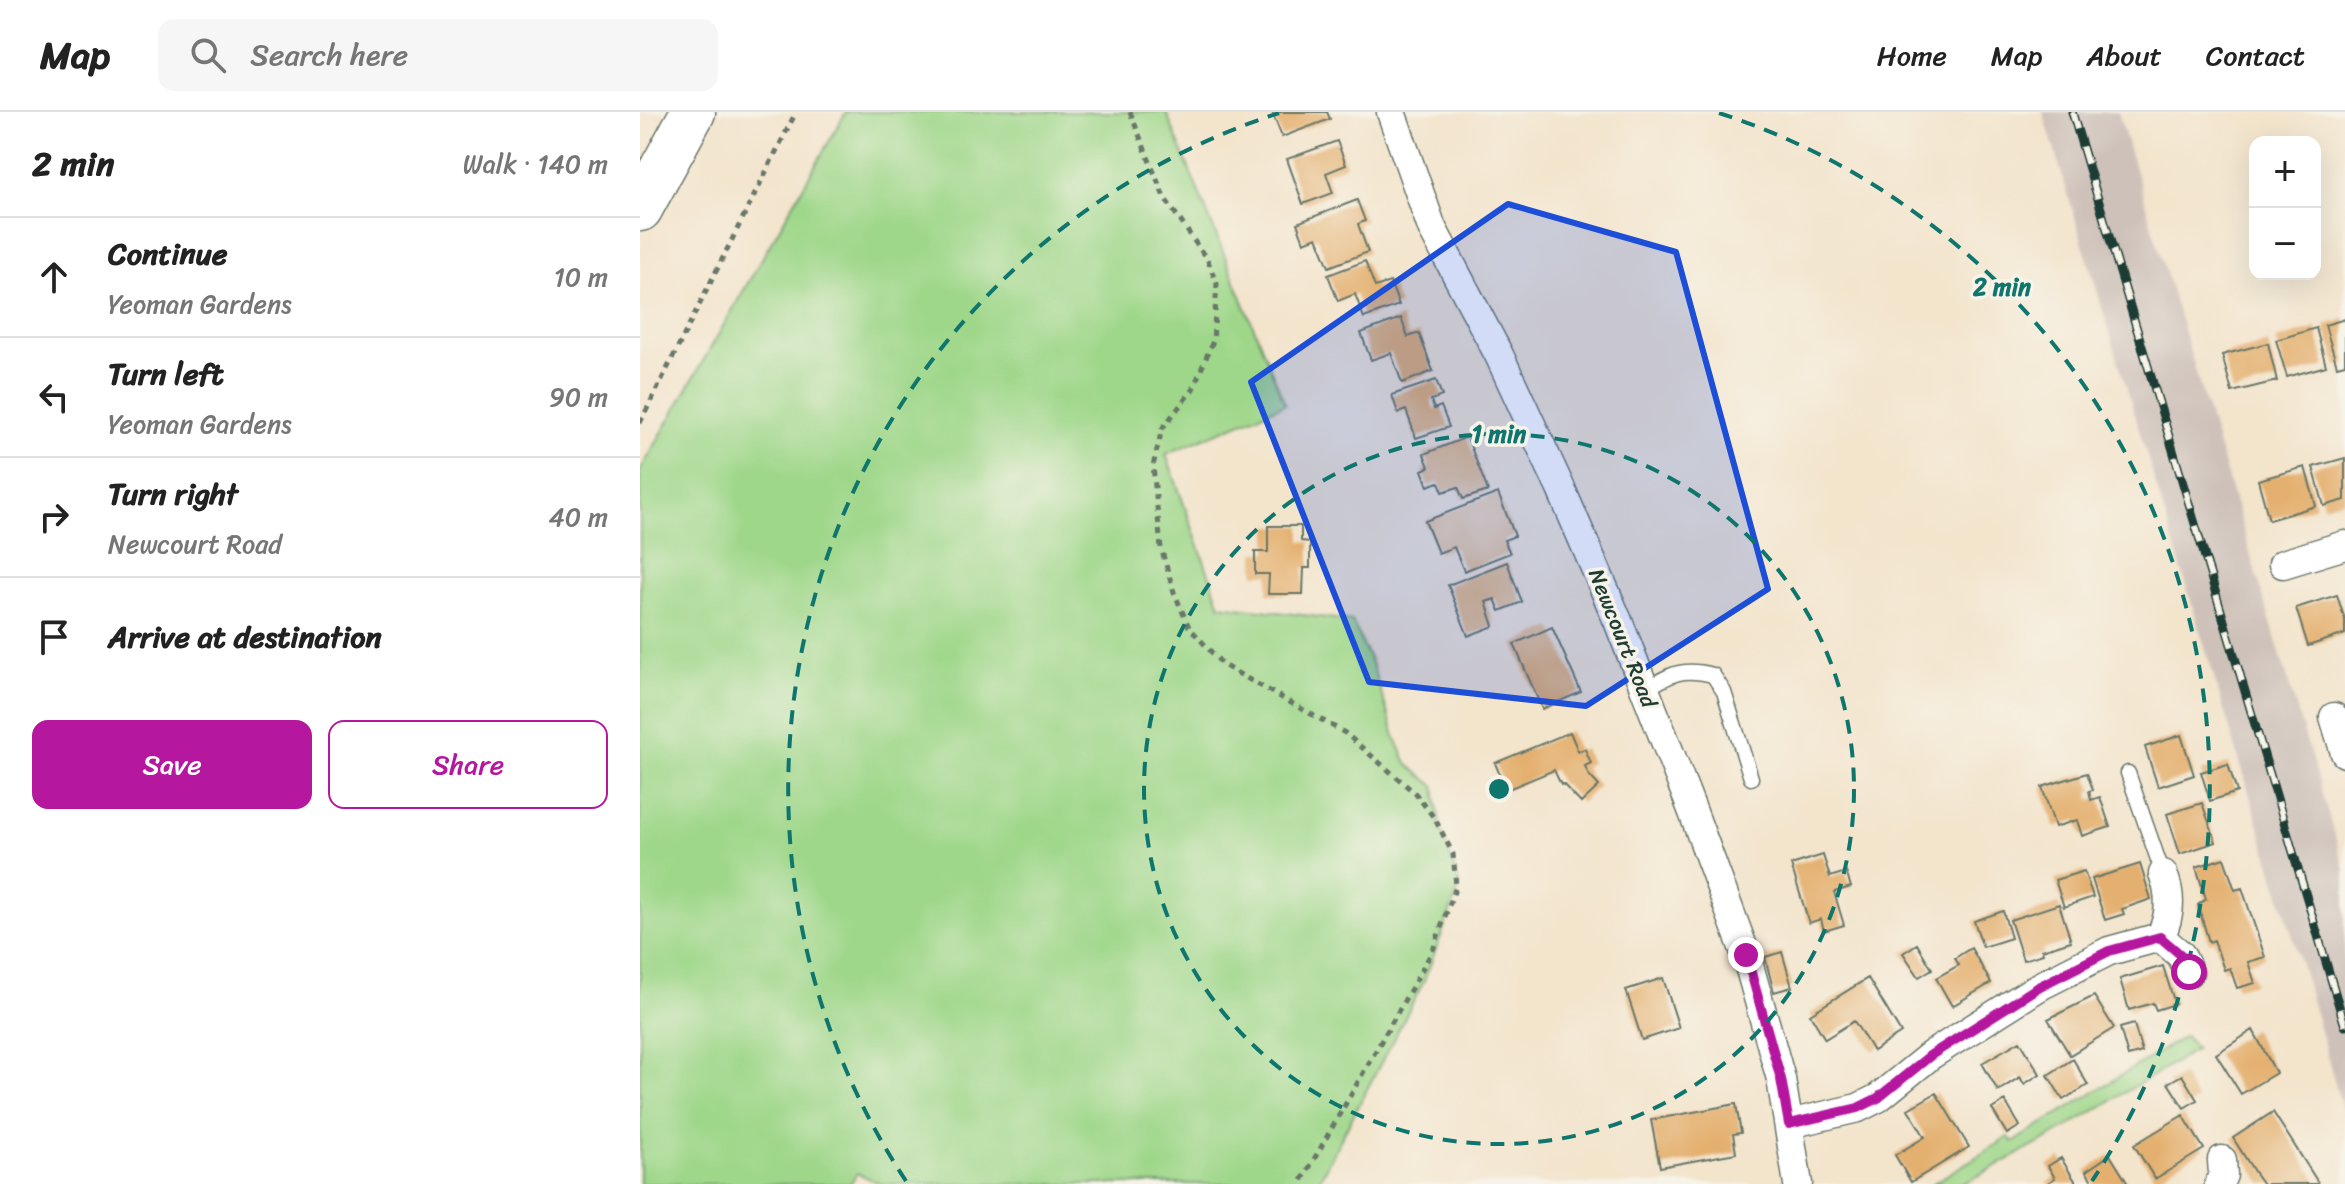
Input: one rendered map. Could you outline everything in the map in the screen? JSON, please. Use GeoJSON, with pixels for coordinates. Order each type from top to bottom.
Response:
{"type":"FeatureCollection","features":[{"type":"Feature","properties":{"kind":"highway"},"geometry":{"type":"LineString","coordinates":[[640,209],[693,112]]}},
{"type":"Feature","properties":{"kind":"street","name":"Newcourt Road"},"geometry":{"type":"LineString","coordinates":[[1391,112],[1432,228],[1499,355],[1618,621],[1746,955],[1781,1079],[1798,1184]]}},
{"type":"Feature","properties":{"kind":"street"},"geometry":{"type":"LineString","coordinates":[[2283,564],[2345,545]]}},
{"type":"Feature","properties":{"kind":"street"},"geometry":{"type":"LineString","coordinates":[[2334,717],[2345,753]]}},
{"type":"Feature","properties":{"kind":"street"},"geometry":{"type":"LineString","coordinates":[[1789,1124],[1858,1108],[1878,1098],[1931,1055],[2040,986],[2109,951],[2160,937],[2166,926],[2170,905],[2163,874]]}},
{"type":"Feature","properties":{"kind":"street"},"geometry":{"type":"LineString","coordinates":[[2160,937],[2181,955],[2189,972]]}},
{"type":"Feature","properties":{"kind":"lane"},"geometry":{"type":"LineString","coordinates":[[1644,690],[1669,676],[1693,670],[1713,675],[1724,692],[1751,778]]}},
{"type":"Feature","properties":{"kind":"lane"},"geometry":{"type":"LineString","coordinates":[[2128,773],[2163,874]]}},
{"type":"Feature","properties":{"kind":"path"},"geometry":{"type":"LineString","coordinates":[[640,423],[796,112]]}},
{"type":"Feature","properties":{"kind":"path"},"geometry":{"type":"LineString","coordinates":[[1130,112],[1164,197],[1208,261],[1217,284],[1213,341],[1193,389],[1162,429],[1153,466],[1161,548],[1174,592],[1189,627],[1223,665],[1345,733],[1415,793],[1435,819],[1453,854],[1456,886],[1433,950],[1300,1184]]}},
{"type":"Feature","properties":{"kind":"highlighted area"},"geometry":{"type":"Polygon","coordinates":[[[1508,204],[1676,252],[1768,589],[1586,706],[1369,682],[1251,382],[1508,204]]]}},
{"type":"Feature","properties":{"kind":"shaded area"},"geometry":{"type":"Polygon","coordinates":[[[2043,112],[2118,112],[2345,870],[2345,1118],[2303,971],[2043,112]]]}},
{"type":"Feature","properties":{"kind":"green space"},"geometry":{"type":"Polygon","coordinates":[[[846,112],[1166,112],[1285,404],[1166,454],[1220,605],[1352,621],[1372,665],[1396,739],[1408,765],[1435,786],[1440,826],[1460,886],[1424,981],[1317,1184],[881,1184],[857,1173],[850,1184],[640,1184],[640,471],[846,112]]]}},
{"type":"Feature","properties":{"kind":"green space"},"geometry":{"type":"Polygon","coordinates":[[[2185,1036],[2196,1049],[2053,1136],[1963,1184],[1932,1184],[2009,1137],[2013,1142],[2185,1036]]]}},
{"type":"Feature","properties":{"kind":"building"},"geometry":{"type":"Polygon","coordinates":[[[1272,112],[1327,112],[1330,119],[1282,137],[1272,112]]]}},
{"type":"Feature","properties":{"kind":"building"},"geometry":{"type":"Polygon","coordinates":[[[1337,141],[1346,165],[1326,173],[1333,193],[1303,204],[1287,159],[1337,141]]]}},
{"type":"Feature","properties":{"kind":"building"},"geometry":{"type":"Polygon","coordinates":[[[1357,200],[1365,221],[1358,224],[1368,252],[1329,267],[1317,237],[1304,242],[1297,223],[1357,200]]]}},
{"type":"Feature","properties":{"kind":"building"},"geometry":{"type":"Polygon","coordinates":[[[1365,261],[1375,287],[1390,282],[1399,305],[1364,318],[1355,294],[1338,301],[1328,275],[1365,261]]]}},
{"type":"Feature","properties":{"kind":"building"},"geometry":{"type":"Polygon","coordinates":[[[1401,318],[1408,337],[1419,333],[1433,371],[1402,383],[1391,353],[1371,360],[1361,333],[1401,318]]]}},
{"type":"Feature","properties":{"kind":"building"},"geometry":{"type":"Polygon","coordinates":[[[2345,319],[2345,364],[2337,366],[2325,325],[2345,319]]]}},
{"type":"Feature","properties":{"kind":"building"},"geometry":{"type":"Polygon","coordinates":[[[2316,328],[2326,366],[2287,377],[2276,340],[2316,328]]]}},
{"type":"Feature","properties":{"kind":"building"},"geometry":{"type":"Polygon","coordinates":[[[2268,343],[2277,381],[2232,392],[2222,355],[2268,343]]]}},
{"type":"Feature","properties":{"kind":"building"},"geometry":{"type":"Polygon","coordinates":[[[1436,380],[1442,396],[1431,400],[1434,409],[1441,406],[1449,427],[1416,438],[1406,410],[1398,413],[1392,395],[1436,380]]]}},
{"type":"Feature","properties":{"kind":"building"},"geometry":{"type":"Polygon","coordinates":[[[1467,437],[1488,491],[1463,499],[1458,487],[1443,492],[1439,482],[1428,486],[1422,470],[1429,467],[1424,454],[1467,437]]]}},
{"type":"Feature","properties":{"kind":"building"},"geometry":{"type":"Polygon","coordinates":[[[2345,458],[2345,500],[2324,506],[2313,467],[2345,458]]]}},
{"type":"Feature","properties":{"kind":"building"},"geometry":{"type":"Polygon","coordinates":[[[2305,467],[2316,506],[2269,520],[2258,480],[2305,467]]]}},
{"type":"Feature","properties":{"kind":"building"},"geometry":{"type":"Polygon","coordinates":[[[1498,493],[1515,536],[1504,540],[1510,553],[1464,571],[1454,547],[1438,553],[1425,521],[1498,493]]]}},
{"type":"Feature","properties":{"kind":"building"},"geometry":{"type":"Polygon","coordinates":[[[1268,526],[1301,526],[1301,541],[1310,542],[1310,568],[1304,568],[1303,594],[1268,594],[1269,574],[1255,574],[1255,552],[1268,552],[1268,526]]]}},
{"type":"Feature","properties":{"kind":"building"},"geometry":{"type":"Polygon","coordinates":[[[1507,562],[1522,602],[1500,611],[1495,599],[1486,602],[1494,626],[1468,636],[1448,585],[1507,562]]]}},
{"type":"Feature","properties":{"kind":"building"},"geometry":{"type":"Polygon","coordinates":[[[2337,595],[2345,620],[2345,634],[2308,646],[2296,608],[2337,595]]]}},
{"type":"Feature","properties":{"kind":"building"},"geometry":{"type":"Polygon","coordinates":[[[1552,627],[1581,692],[1542,709],[1514,644],[1552,627]]]}},
{"type":"Feature","properties":{"kind":"building"},"geometry":{"type":"Polygon","coordinates":[[[1570,732],[1578,751],[1585,749],[1591,763],[1585,766],[1588,774],[1599,786],[1581,803],[1561,785],[1554,770],[1506,790],[1495,763],[1570,732]]]}},
{"type":"Feature","properties":{"kind":"building"},"geometry":{"type":"Polygon","coordinates":[[[2181,735],[2194,775],[2158,787],[2145,747],[2181,735]]]}},
{"type":"Feature","properties":{"kind":"building"},"geometry":{"type":"Polygon","coordinates":[[[2228,764],[2237,792],[2210,801],[2201,772],[2228,764]]]}},
{"type":"Feature","properties":{"kind":"building"},"geometry":{"type":"Polygon","coordinates":[[[2087,773],[2093,790],[2089,791],[2091,800],[2100,797],[2110,827],[2082,836],[2077,820],[2055,827],[2042,787],[2087,773]]]}},
{"type":"Feature","properties":{"kind":"building"},"geometry":{"type":"Polygon","coordinates":[[[2202,803],[2216,842],[2180,854],[2167,814],[2202,803]]]}},
{"type":"Feature","properties":{"kind":"building"},"geometry":{"type":"Polygon","coordinates":[[[1823,855],[1830,877],[1846,872],[1851,887],[1834,892],[1844,925],[1824,931],[1821,919],[1809,923],[1791,865],[1823,855]]]}},
{"type":"Feature","properties":{"kind":"building"},"geometry":{"type":"Polygon","coordinates":[[[2224,858],[2235,890],[2242,888],[2265,957],[2248,962],[2255,983],[2237,988],[2230,968],[2224,970],[2214,940],[2209,942],[2198,905],[2206,899],[2196,867],[2224,858]]]}},
{"type":"Feature","properties":{"kind":"building"},"geometry":{"type":"Polygon","coordinates":[[[2140,864],[2151,899],[2122,909],[2124,914],[2105,920],[2092,879],[2140,864]]]}},
{"type":"Feature","properties":{"kind":"building"},"geometry":{"type":"Polygon","coordinates":[[[2084,871],[2093,897],[2064,907],[2055,880],[2084,871]]]}},
{"type":"Feature","properties":{"kind":"building"},"geometry":{"type":"Polygon","coordinates":[[[2059,904],[2071,941],[2023,960],[2010,920],[2059,904]]]}},
{"type":"Feature","properties":{"kind":"building"},"geometry":{"type":"Polygon","coordinates":[[[2003,911],[2011,938],[1983,947],[1974,921],[2003,911]]]}},
{"type":"Feature","properties":{"kind":"building"},"geometry":{"type":"Polygon","coordinates":[[[1917,944],[1932,969],[1919,977],[1903,953],[1917,944]]]}},
{"type":"Feature","properties":{"kind":"building"},"geometry":{"type":"Polygon","coordinates":[[[1971,948],[1991,983],[1952,1006],[1936,978],[1959,965],[1955,958],[1971,948]]]}},
{"type":"Feature","properties":{"kind":"building"},"geometry":{"type":"Polygon","coordinates":[[[1782,952],[1792,987],[1774,992],[1765,957],[1782,952]]]}},
{"type":"Feature","properties":{"kind":"building"},"geometry":{"type":"Polygon","coordinates":[[[2163,966],[2175,1004],[2156,1010],[2153,1003],[2129,1010],[2120,979],[2163,966]]]}},
{"type":"Feature","properties":{"kind":"building"},"geometry":{"type":"Polygon","coordinates":[[[1663,978],[1679,1028],[1642,1040],[1626,990],[1663,978]]]}},
{"type":"Feature","properties":{"kind":"building"},"geometry":{"type":"Polygon","coordinates":[[[1868,978],[1901,1033],[1873,1051],[1854,1021],[1825,1039],[1810,1014],[1868,978]]]}},
{"type":"Feature","properties":{"kind":"building"},"geometry":{"type":"Polygon","coordinates":[[[2094,996],[2114,1028],[2070,1055],[2048,1019],[2094,996]]]}},
{"type":"Feature","properties":{"kind":"building"},"geometry":{"type":"Polygon","coordinates":[[[2134,1024],[2142,1052],[2128,1056],[2120,1028],[2134,1024]]]}},
{"type":"Feature","properties":{"kind":"building"},"geometry":{"type":"Polygon","coordinates":[[[2253,1030],[2276,1073],[2241,1094],[2216,1054],[2253,1030]]]}},
{"type":"Feature","properties":{"kind":"building"},"geometry":{"type":"Polygon","coordinates":[[[2020,1041],[2040,1074],[2024,1084],[2020,1077],[1998,1091],[1982,1063],[2020,1041]]]}},
{"type":"Feature","properties":{"kind":"building"},"geometry":{"type":"Polygon","coordinates":[[[2073,1059],[2088,1085],[2063,1100],[2048,1075],[2073,1059]]]}},
{"type":"Feature","properties":{"kind":"building"},"geometry":{"type":"Polygon","coordinates":[[[2182,1075],[2197,1100],[2184,1108],[2168,1083],[2182,1075]]]}},
{"type":"Feature","properties":{"kind":"building"},"geometry":{"type":"Polygon","coordinates":[[[1936,1093],[1969,1147],[1911,1182],[1895,1155],[1925,1137],[1908,1109],[1936,1093]]]}},
{"type":"Feature","properties":{"kind":"building"},"geometry":{"type":"Polygon","coordinates":[[[2005,1101],[2020,1126],[2007,1134],[1992,1109],[2005,1101]]]}},
{"type":"Feature","properties":{"kind":"building"},"geometry":{"type":"Polygon","coordinates":[[[1736,1104],[1741,1133],[1733,1134],[1736,1153],[1660,1167],[1651,1120],[1736,1104]]]}},
{"type":"Feature","properties":{"kind":"building"},"geometry":{"type":"Polygon","coordinates":[[[2273,1112],[2319,1184],[2263,1184],[2255,1173],[2233,1138],[2273,1112]]]}},
{"type":"Feature","properties":{"kind":"building"},"geometry":{"type":"Polygon","coordinates":[[[2183,1115],[2204,1149],[2155,1179],[2134,1145],[2183,1115]]]}},
{"type":"Feature","properties":{"kind":"building"},"geometry":{"type":"Polygon","coordinates":[[[2110,1155],[2128,1184],[2094,1184],[2086,1171],[2110,1155]]]}},
{"type":"Feature","properties":{"kind":"building"},"geometry":{"type":"Polygon","coordinates":[[[2061,1158],[2077,1184],[2046,1184],[2055,1178],[2048,1166],[2061,1158]]]}},
{"type":"Feature","properties":{"kind":"railway"},"geometry":{"type":"LineString","coordinates":[[2072,112],[2345,1026]]}},
{"type":"Feature","properties":{"kind":"route"},"geometry":{"type":"LineString","coordinates":[[1746,955],[1781,1079],[1789,1124],[1858,1108],[1878,1098],[1931,1055],[2040,986],[2109,951],[2160,937],[2181,955],[2189,972]]}}]}
